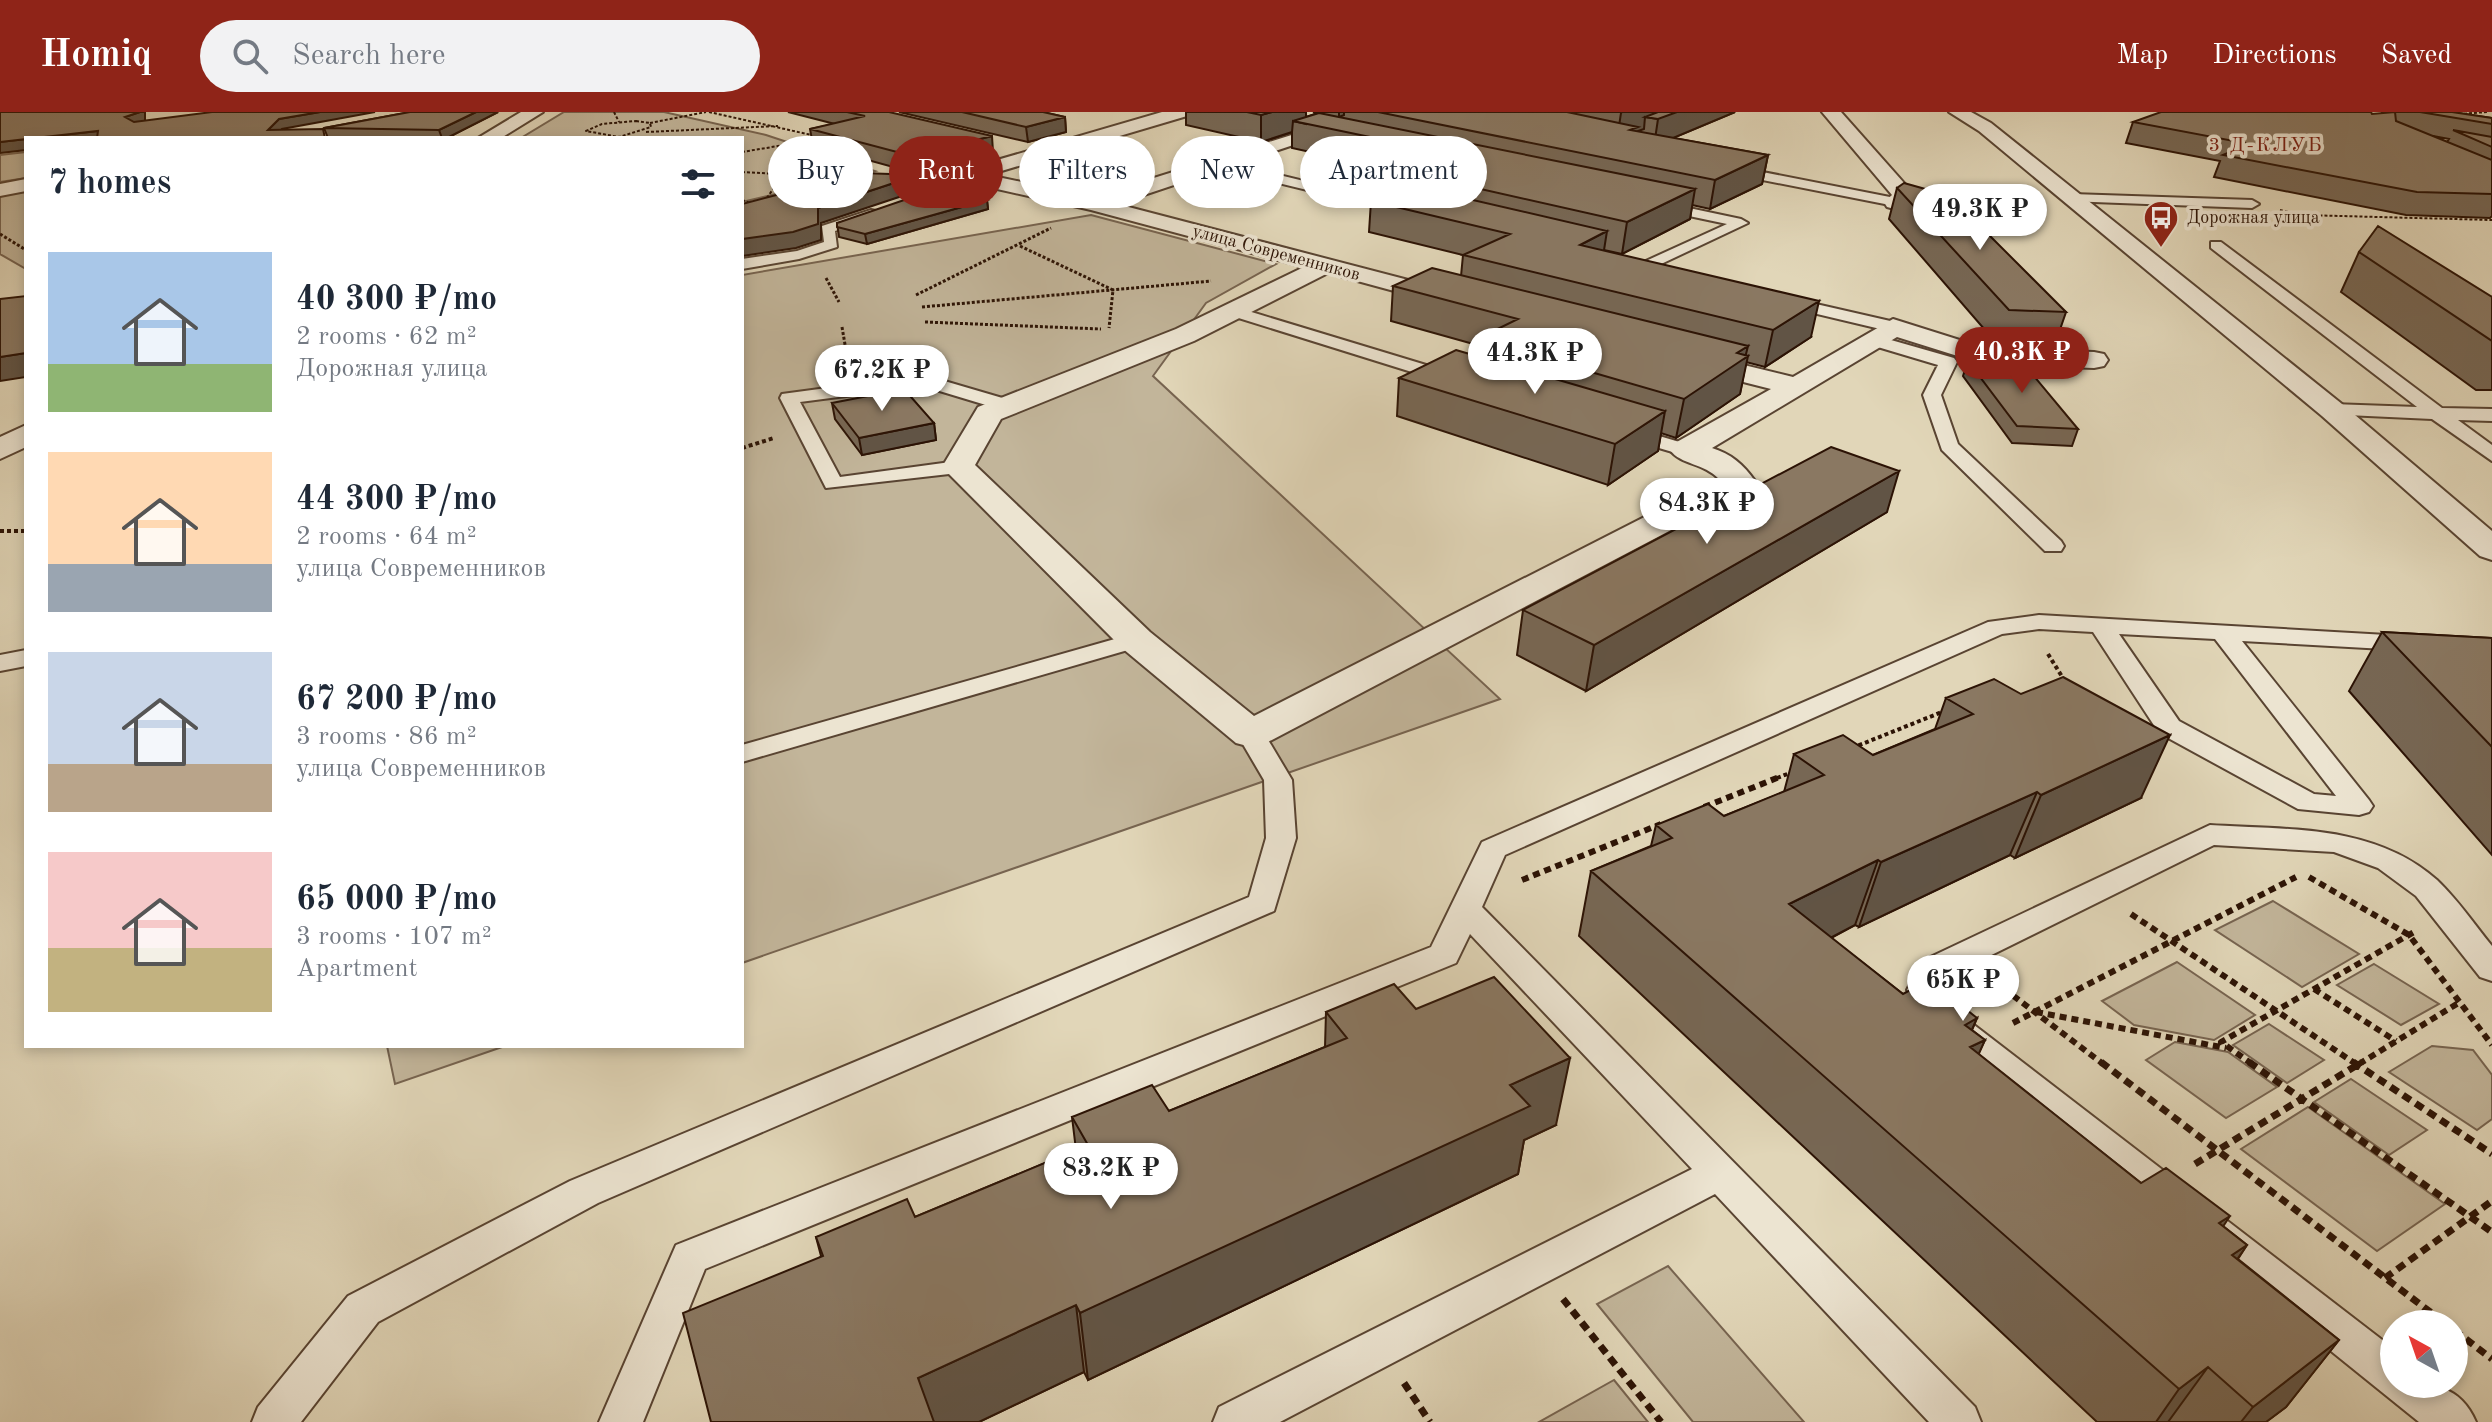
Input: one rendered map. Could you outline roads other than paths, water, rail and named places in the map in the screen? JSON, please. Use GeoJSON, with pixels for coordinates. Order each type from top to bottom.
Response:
{"type":"FeatureCollection","features":[{"type":"Feature","properties":{"kind":"street"},"geometry":{"type":"LineString","coordinates":[[491,136],[534,112]]}},
{"type":"Feature","properties":{"kind":"street"},"geometry":{"type":"LineString","coordinates":[[1097,136],[1181,112]]}},
{"type":"Feature","properties":{"kind":"street"},"geometry":{"type":"LineString","coordinates":[[1284,144],[1383,112]]}},
{"type":"Feature","properties":{"kind":"street"},"geometry":{"type":"LineString","coordinates":[[1831,112],[1905,196],[1895,202]]}},
{"type":"Feature","properties":{"kind":"street"},"geometry":{"type":"LineString","coordinates":[[1958,112],[1985,127],[2332,410],[2492,549]]}},
{"type":"Feature","properties":{"kind":"street"},"geometry":{"type":"LineString","coordinates":[[1063,123],[1108,133]]}},
{"type":"Feature","properties":{"kind":"street"},"geometry":{"type":"LineString","coordinates":[[1006,146],[1019,149]]}},
{"type":"Feature","properties":{"kind":"street"},"geometry":{"type":"LineString","coordinates":[[0,190],[24,185]]}},
{"type":"Feature","properties":{"kind":"street"},"geometry":{"type":"LineString","coordinates":[[1895,202],[1952,219]]}},
{"type":"Feature","properties":{"kind":"street","name":"улица Современников"},"geometry":{"type":"LineString","coordinates":[[1109,208],[1475,305]]}},
{"type":"Feature","properties":{"kind":"street"},"geometry":{"type":"LineString","coordinates":[[1324,266],[1235,312],[989,413],[958,467],[1136,640],[1251,734],[1739,481],[1720,461],[1686,450]]}},
{"type":"Feature","properties":{"kind":"street"},"geometry":{"type":"LineString","coordinates":[[1686,450],[1885,334],[1983,356],[2094,360],[2073,337]]}},
{"type":"Feature","properties":{"kind":"street"},"geometry":{"type":"LineString","coordinates":[[1656,351],[1793,386]]}},
{"type":"Feature","properties":{"kind":"street"},"geometry":{"type":"LineString","coordinates":[[0,450],[24,435]]}},
{"type":"Feature","properties":{"kind":"lane"},"geometry":{"type":"LineString","coordinates":[[1718,167],[1895,202]]}},
{"type":"Feature","properties":{"kind":"lane"},"geometry":{"type":"LineString","coordinates":[[1284,180],[1416,212]]}},
{"type":"Feature","properties":{"kind":"lane"},"geometry":{"type":"LineString","coordinates":[[2072,198],[2252,204]]}},
{"type":"Feature","properties":{"kind":"lane"},"geometry":{"type":"LineString","coordinates":[[1647,203],[1741,223],[1635,266],[1672,275]]}},
{"type":"Feature","properties":{"kind":"lane"},"geometry":{"type":"LineString","coordinates":[[744,264],[799,255],[832,244],[827,229],[891,208]]}},
{"type":"Feature","properties":{"kind":"lane"},"geometry":{"type":"LineString","coordinates":[[2216,245],[2492,455]]}},
{"type":"Feature","properties":{"kind":"lane"},"geometry":{"type":"LineString","coordinates":[[1760,296],[1885,334],[1948,362],[1932,395],[1949,446],[2053,546]]}},
{"type":"Feature","properties":{"kind":"lane"},"geometry":{"type":"LineString","coordinates":[[1235,312],[1476,386]]}},
{"type":"Feature","properties":{"kind":"lane"},"geometry":{"type":"LineString","coordinates":[[958,467],[833,484],[789,398],[924,380],[1009,406]]}},
{"type":"Feature","properties":{"kind":"lane"},"geometry":{"type":"LineString","coordinates":[[2332,410],[2492,415]]}},
{"type":"Feature","properties":{"kind":"lane"},"geometry":{"type":"LineString","coordinates":[[1611,427],[1686,450]]}},
{"type":"Feature","properties":{"kind":"lane"},"geometry":{"type":"LineString","coordinates":[[621,1422],[690,1257],[1444,955],[1493,849],[1997,627],[2030,623],[2101,626],[2492,648]]}},
{"type":"Feature","properties":{"kind":"lane"},"geometry":{"type":"LineString","coordinates":[[2101,626],[2169,727],[2308,803],[2359,806],[2222,632]]}},
{"type":"Feature","properties":{"kind":"lane"},"geometry":{"type":"LineString","coordinates":[[744,753],[1136,640]]}},
{"type":"Feature","properties":{"kind":"lane"},"geometry":{"type":"LineString","coordinates":[[0,663],[24,658]]}},
{"type":"Feature","properties":{"kind":"lane"},"geometry":{"type":"LineString","coordinates":[[274,1422],[363,1309],[584,1192],[1263,903],[1281,838],[1278,780],[1251,734]]}},
{"type":"Feature","properties":{"kind":"lane"},"geometry":{"type":"LineString","coordinates":[[2380,1364],[1940,1017],[1924,990],[1934,969],[2210,835],[2355,846],[2422,880],[2492,969]]}},
{"type":"Feature","properties":{"kind":"lane"},"geometry":{"type":"LineString","coordinates":[[1467,905],[1959,1422]]}},
{"type":"Feature","properties":{"kind":"lane"},"geometry":{"type":"LineString","coordinates":[[1235,1422],[1720,1173]]}},
{"type":"Feature","properties":{"kind":"lane"},"geometry":{"type":"LineString","coordinates":[[2423,1398],[2454,1422]]}},
{"type":"Feature","properties":{"kind":"place","name":"Дорожная улица"},"geometry":{"type":"Point","coordinates":[2161,249]}},
{"type":"Feature","properties":{"kind":"district","name":"3 Д-КЛУБ"},"geometry":{"type":"Point","coordinates":[2266,146]}}]}
